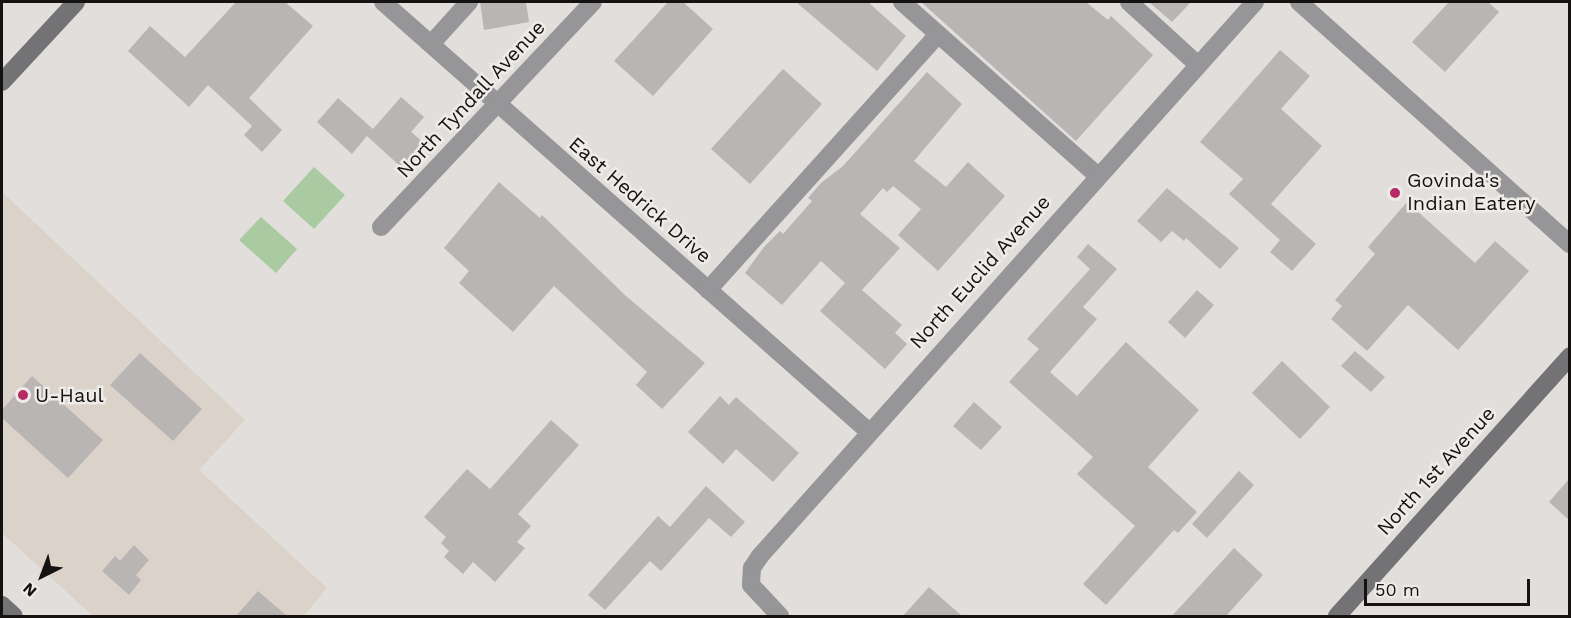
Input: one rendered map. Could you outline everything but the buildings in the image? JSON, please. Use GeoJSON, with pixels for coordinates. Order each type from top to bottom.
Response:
{"type":"FeatureCollection","features":[{"type":"Feature","properties":{"kind":"main road"},"geometry":{"type":"LineString","coordinates":[[2,82],[76,2]]}},
{"type":"Feature","properties":{"kind":"main road","name":"North 1st Avenue"},"geometry":{"type":"LineString","coordinates":[[1337,616],[1569,356]]}},
{"type":"Feature","properties":{"kind":"main road"},"geometry":{"type":"LineString","coordinates":[[2,605],[14,616]]}},
{"type":"Feature","properties":{"kind":"street","name":"East Hedrick Drive"},"geometry":{"type":"LineString","coordinates":[[384,2],[868,431]]}},
{"type":"Feature","properties":{"kind":"street"},"geometry":{"type":"LineString","coordinates":[[431,44],[469,2]]}},
{"type":"Feature","properties":{"kind":"street","name":"North Tyndall Avenue"},"geometry":{"type":"LineString","coordinates":[[381,227],[593,2]]}},
{"type":"Feature","properties":{"kind":"street"},"geometry":{"type":"LineString","coordinates":[[902,2],[937,36],[1098,176]]}},
{"type":"Feature","properties":{"kind":"street"},"geometry":{"type":"LineString","coordinates":[[1128,2],[1198,65]]}},
{"type":"Feature","properties":{"kind":"street","name":"North Euclid Avenue"},"geometry":{"type":"LineString","coordinates":[[780,616],[756,595],[750,579],[760,556],[868,431],[1255,2]]}},
{"type":"Feature","properties":{"kind":"street"},"geometry":{"type":"LineString","coordinates":[[1299,2],[1569,244]]}},
{"type":"Feature","properties":{"kind":"street"},"geometry":{"type":"LineString","coordinates":[[708,290],[937,36]]}},
{"type":"Feature","properties":{"kind":"shaded area"},"geometry":{"type":"Polygon","coordinates":[[[2,192],[245,420],[199,470],[327,588],[304,616],[93,616],[2,533],[2,192]]]}},
{"type":"Feature","properties":{"kind":"green space"},"geometry":{"type":"Polygon","coordinates":[[[314,167],[345,195],[314,229],[283,201],[314,167]]]}},
{"type":"Feature","properties":{"kind":"green space"},"geometry":{"type":"Polygon","coordinates":[[[261,217],[297,249],[276,273],[239,240],[261,217]]]}},
{"type":"Feature","properties":{"kind":"place","name":"Govinda's Indian Eatery"},"geometry":{"type":"Point","coordinates":[1395,193]}},
{"type":"Feature","properties":{"kind":"place","name":"U-Haul"},"geometry":{"type":"Point","coordinates":[23,395]}}]}
